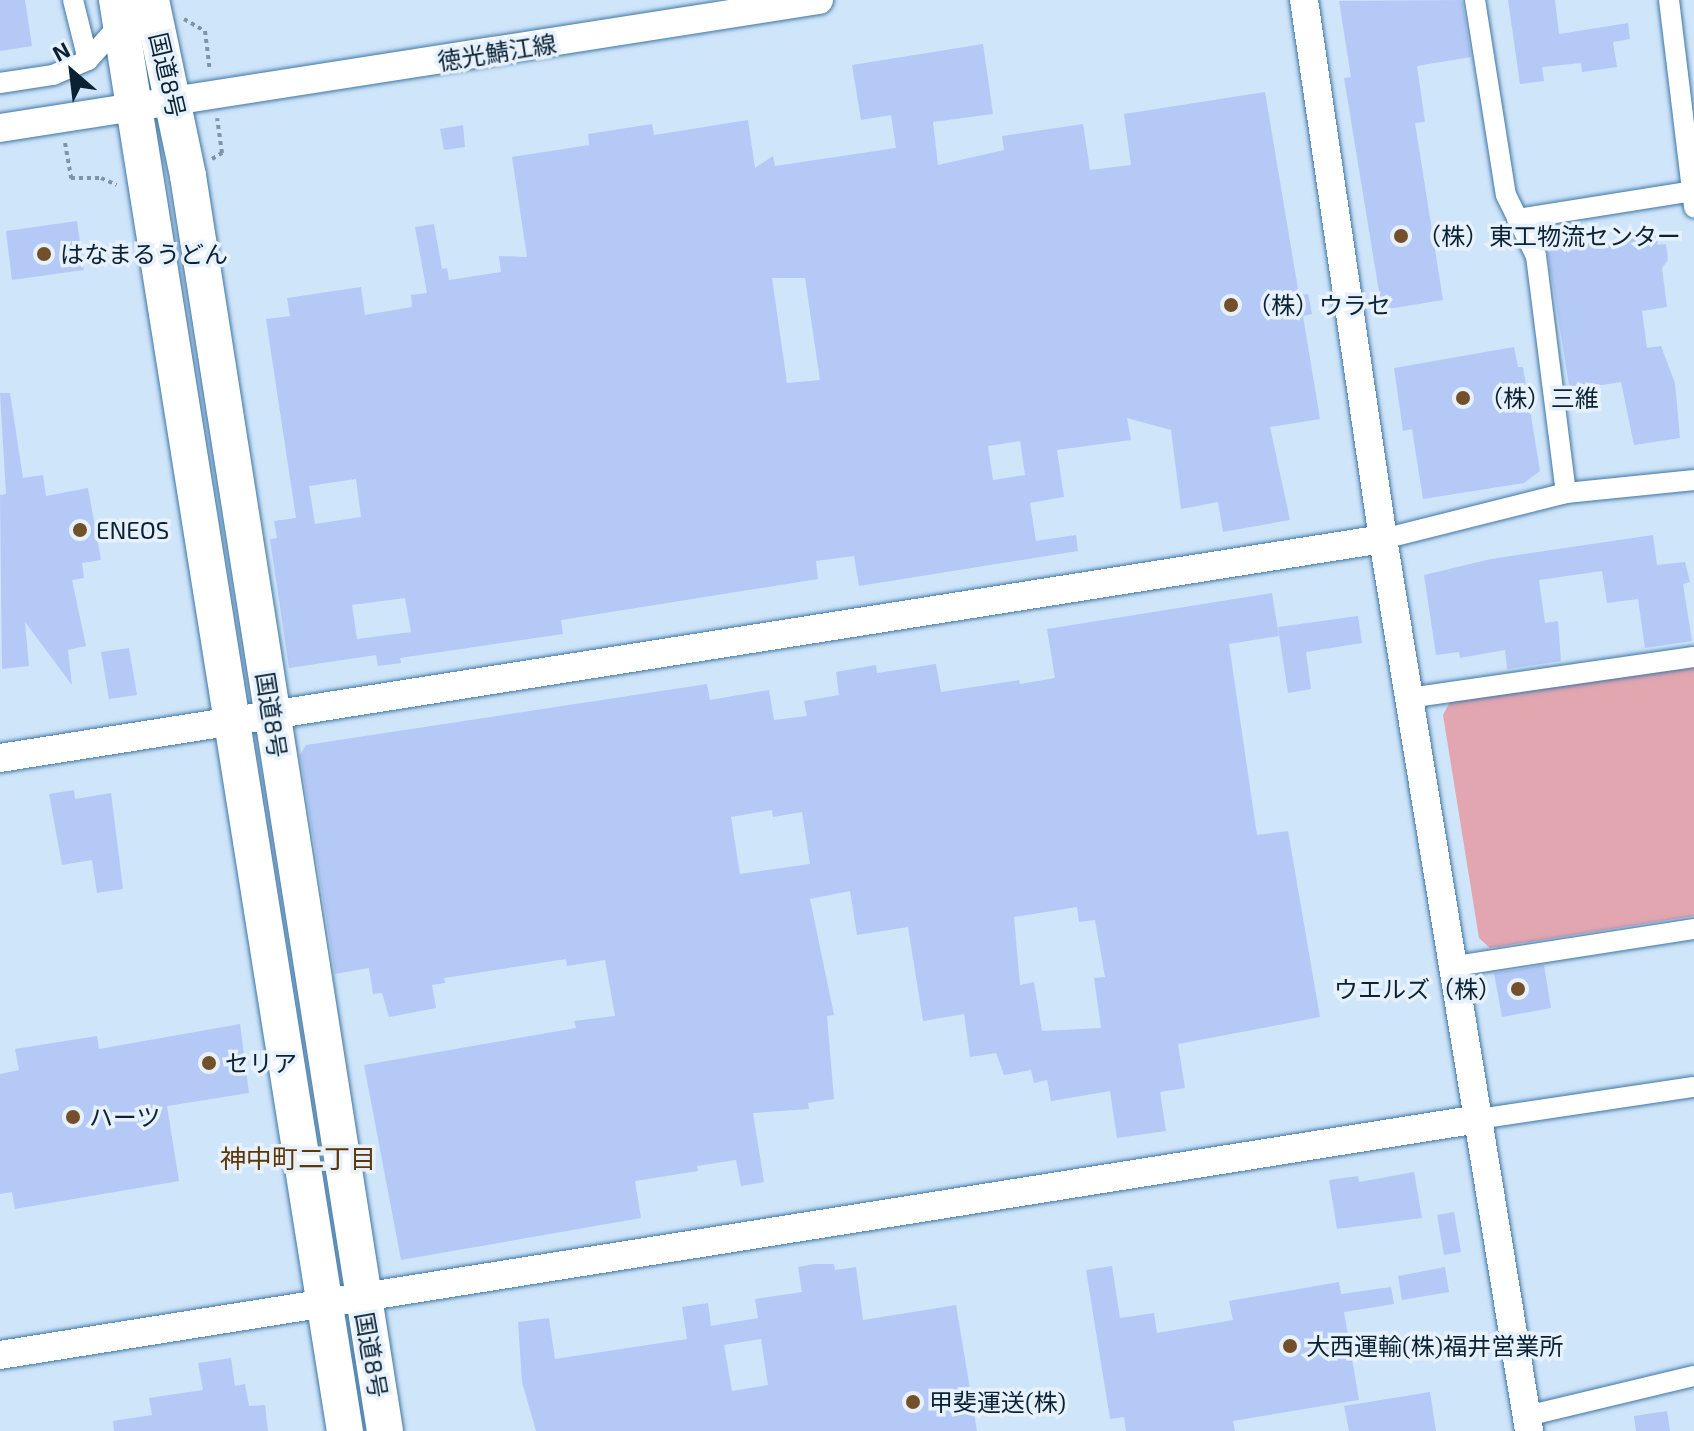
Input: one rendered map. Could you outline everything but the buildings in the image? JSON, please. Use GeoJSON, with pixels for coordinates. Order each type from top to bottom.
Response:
{"type":"FeatureCollection","features":[{"type":"Feature","properties":{"kind":"highway","name":"国道8号"},"geometry":{"type":"LineString","coordinates":[[151,0],[176,103],[361,1294],[385,1431]]}},
{"type":"Feature","properties":{"kind":"highway","name":"国道8号"},"geometry":{"type":"LineString","coordinates":[[120,11],[345,1431]]}},
{"type":"Feature","properties":{"kind":"street"},"geometry":{"type":"LineString","coordinates":[[73,0],[88,60]]}},
{"type":"Feature","properties":{"kind":"street","name":"徳光鯖江線"},"geometry":{"type":"LineString","coordinates":[[0,128],[138,110],[819,0]]}},
{"type":"Feature","properties":{"kind":"street"},"geometry":{"type":"LineString","coordinates":[[1304,0],[1383,539],[1528,1424],[1694,1376]]}},
{"type":"Feature","properties":{"kind":"street"},"geometry":{"type":"LineString","coordinates":[[1475,0],[1506,195],[1536,256],[1566,493]]}},
{"type":"Feature","properties":{"kind":"street"},"geometry":{"type":"LineString","coordinates":[[1517,219],[1693,197],[1669,0]]}},
{"type":"Feature","properties":{"kind":"street"},"geometry":{"type":"LineString","coordinates":[[0,83],[53,75],[88,60],[120,11]]}},
{"type":"Feature","properties":{"kind":"street"},"geometry":{"type":"LineString","coordinates":[[0,758],[1383,539],[1566,493],[1694,480]]}},
{"type":"Feature","properties":{"kind":"street"},"geometry":{"type":"LineString","coordinates":[[1409,698],[1694,657]]}},
{"type":"Feature","properties":{"kind":"street"},"geometry":{"type":"LineString","coordinates":[[1455,966],[1694,929]]}},
{"type":"Feature","properties":{"kind":"street"},"geometry":{"type":"LineString","coordinates":[[0,1355],[323,1300],[1694,1087]]}},
{"type":"Feature","properties":{"kind":"shaded area"},"geometry":{"type":"Polygon","coordinates":[[[1694,663],[1694,916],[1490,948],[1479,938],[1443,715],[1451,700],[1694,663]]]}},
{"type":"Feature","properties":{"kind":"place","name":"（株）東工物流センター"},"geometry":{"type":"Point","coordinates":[1401,236]}},
{"type":"Feature","properties":{"kind":"place","name":"はなまるうどん"},"geometry":{"type":"Point","coordinates":[44,254]}},
{"type":"Feature","properties":{"kind":"place","name":"（株）ウラセ"},"geometry":{"type":"Point","coordinates":[1231,305]}},
{"type":"Feature","properties":{"kind":"place","name":"（株）三維"},"geometry":{"type":"Point","coordinates":[1463,398]}},
{"type":"Feature","properties":{"kind":"place","name":"ENEOS"},"geometry":{"type":"Point","coordinates":[80,530]}},
{"type":"Feature","properties":{"kind":"place","name":"ウエルズ（株）"},"geometry":{"type":"Point","coordinates":[1518,989]}},
{"type":"Feature","properties":{"kind":"place","name":"セリア"},"geometry":{"type":"Point","coordinates":[209,1063]}},
{"type":"Feature","properties":{"kind":"place","name":"ハーツ"},"geometry":{"type":"Point","coordinates":[73,1117]}},
{"type":"Feature","properties":{"kind":"place","name":"大西運輸(株)福井営業所"},"geometry":{"type":"Point","coordinates":[1290,1346]}},
{"type":"Feature","properties":{"kind":"place","name":"甲斐運送(株)"},"geometry":{"type":"Point","coordinates":[913,1402]}},
{"type":"Feature","properties":{"kind":"district","name":"神中町二丁目"},"geometry":{"type":"Point","coordinates":[298,1158]}}]}
